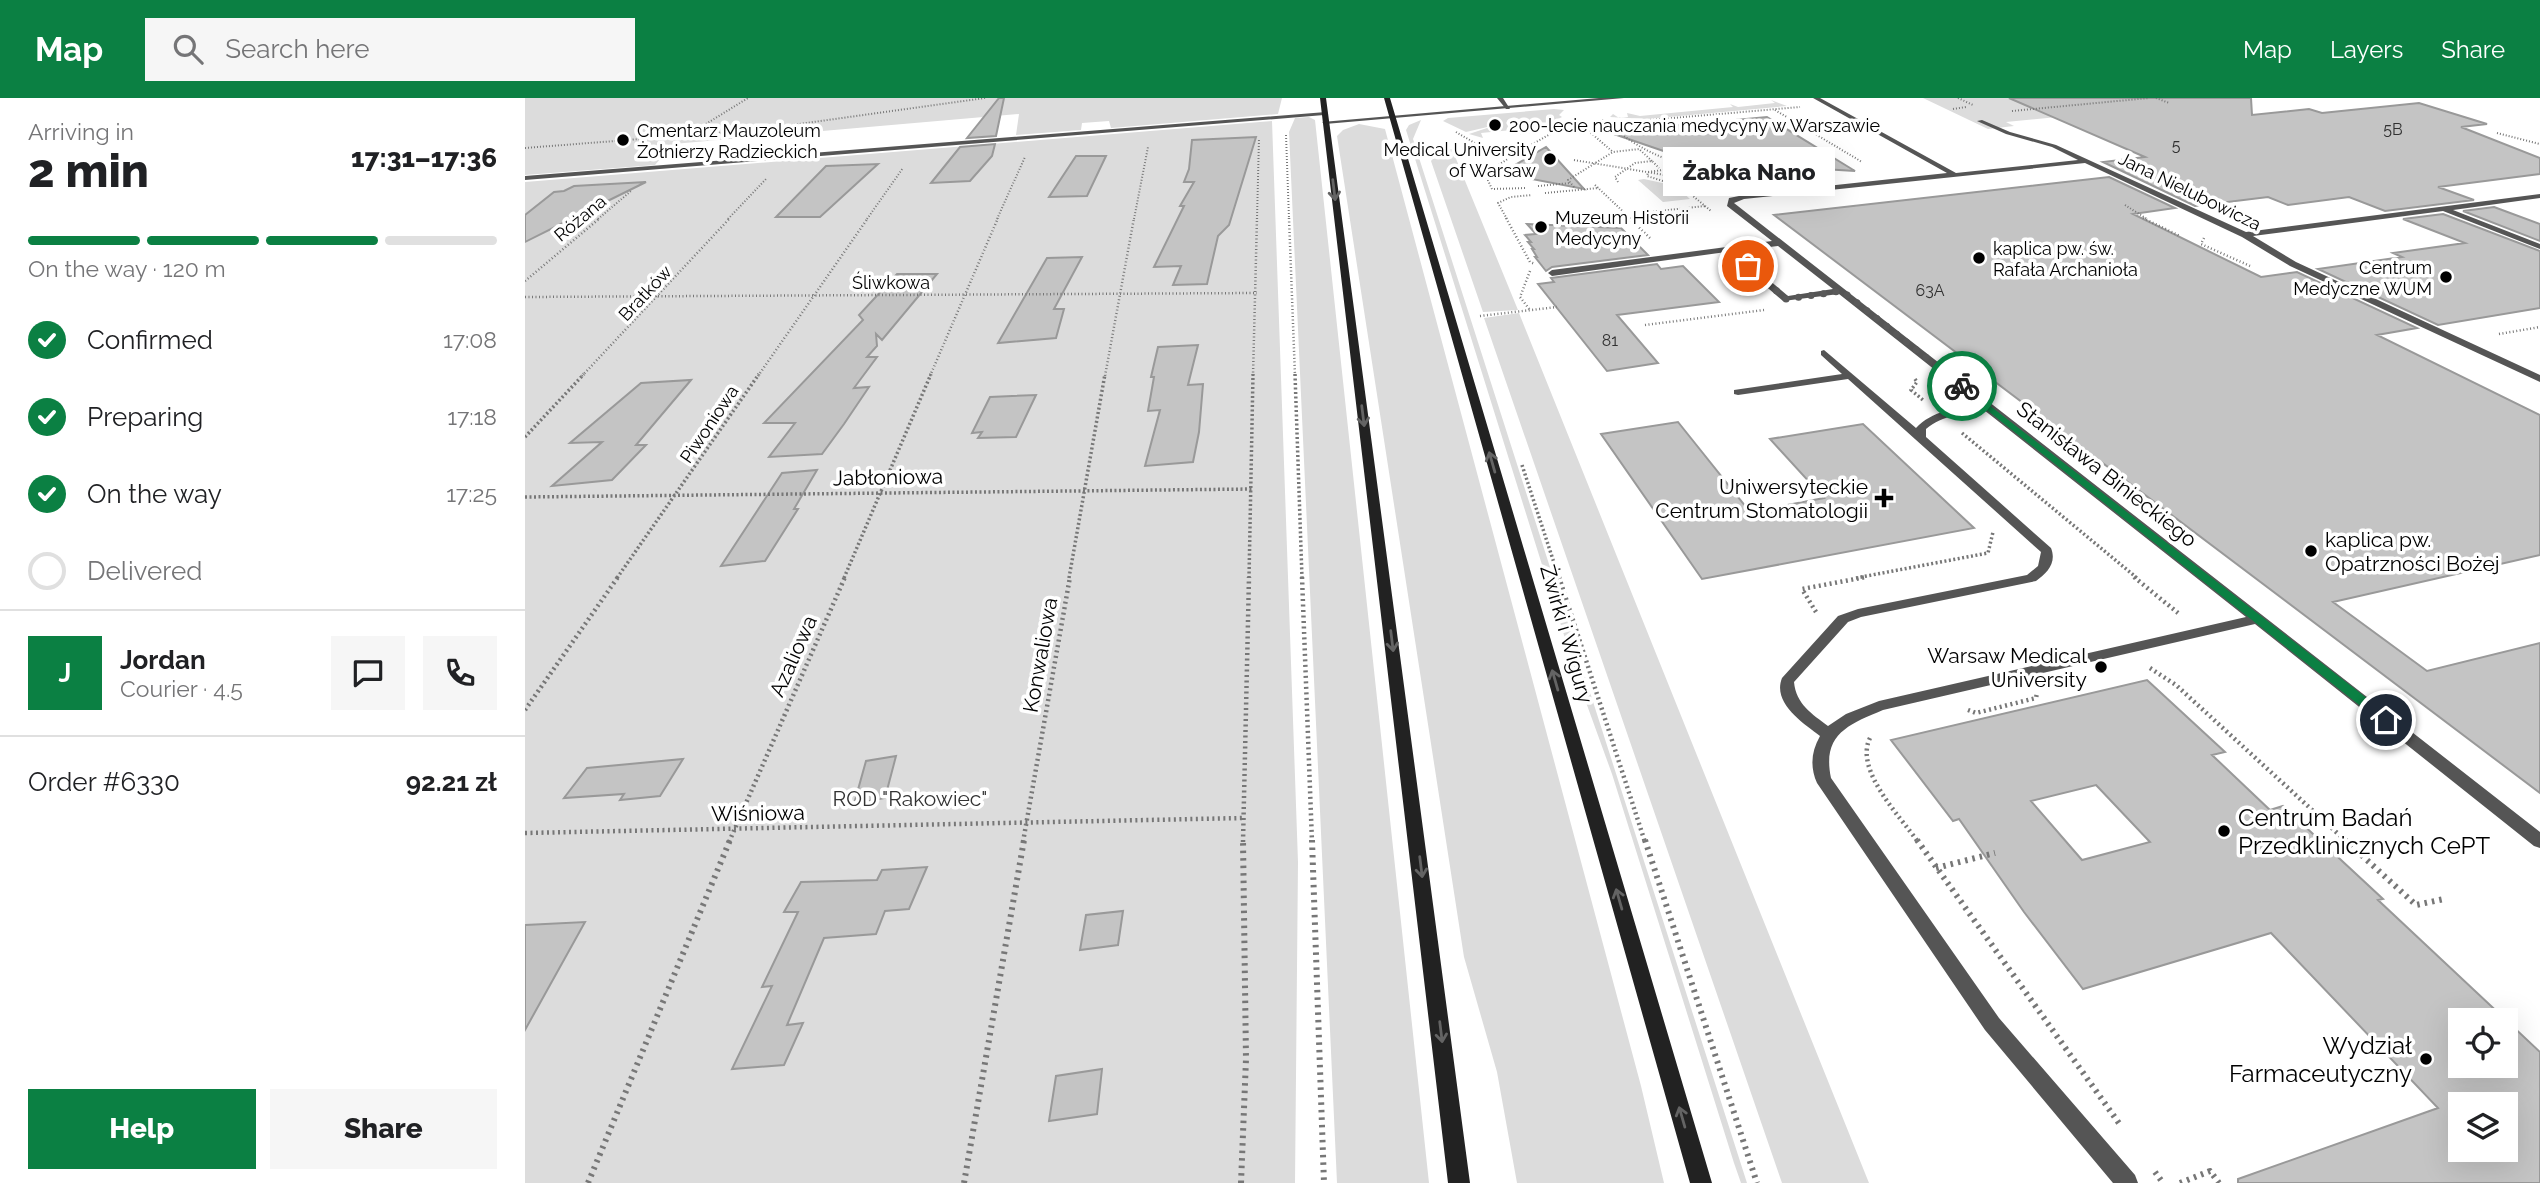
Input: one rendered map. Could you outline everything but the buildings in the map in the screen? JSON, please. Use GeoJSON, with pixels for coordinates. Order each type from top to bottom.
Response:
{"type":"FeatureCollection","features":[{"type":"Feature","properties":{"kind":"main road"},"geometry":{"type":"LineString","coordinates":[[1323,98],[1409,767],[1459,1183]]}},
{"type":"Feature","properties":{"kind":"main road","name":"Żwirki i Wigury"},"geometry":{"type":"LineString","coordinates":[[1387,98],[1701,1183]]}},
{"type":"Feature","properties":{"kind":"street"},"geometry":{"type":"LineString","coordinates":[[1500,98],[1508,108]]}},
{"type":"Feature","properties":{"kind":"street"},"geometry":{"type":"LineString","coordinates":[[525,178],[1325,118],[1393,118],[1622,98]]}},
{"type":"Feature","properties":{"kind":"street"},"geometry":{"type":"LineString","coordinates":[[1816,98],[1955,175]]}},
{"type":"Feature","properties":{"kind":"street"},"geometry":{"type":"LineString","coordinates":[[1980,121],[2008,134],[2044,142],[2085,161]]}},
{"type":"Feature","properties":{"kind":"street","name":"Jana Nielubowicza"},"geometry":{"type":"LineString","coordinates":[[1955,175],[2085,161],[2245,235],[2293,264],[2540,379]]}},
{"type":"Feature","properties":{"kind":"street","name":"Stanisława Binieckiego"},"geometry":{"type":"LineString","coordinates":[[1955,175],[1732,200],[1730,204],[2540,841]]}},
{"type":"Feature","properties":{"kind":"street"},"geometry":{"type":"LineString","coordinates":[[2245,235],[2540,196]]}},
{"type":"Feature","properties":{"kind":"street"},"geometry":{"type":"LineString","coordinates":[[2443,209],[2540,247]]}},
{"type":"Feature","properties":{"kind":"street"},"geometry":{"type":"LineString","coordinates":[[1552,273],[1779,243]]}},
{"type":"Feature","properties":{"kind":"street"},"geometry":{"type":"LineString","coordinates":[[1728,250],[1786,299],[1842,291]]}},
{"type":"Feature","properties":{"kind":"street"},"geometry":{"type":"LineString","coordinates":[[1824,353],[2047,551],[2043,571],[2031,578],[1858,613],[1843,619],[1787,681],[1786,693],[1791,704],[1829,735]]}},
{"type":"Feature","properties":{"kind":"street"},"geometry":{"type":"LineString","coordinates":[[1738,392],[1848,376]]}},
{"type":"Feature","properties":{"kind":"street"},"geometry":{"type":"LineString","coordinates":[[1921,438],[1921,428],[1940,415],[1987,406]]}},
{"type":"Feature","properties":{"kind":"street"},"geometry":{"type":"LineString","coordinates":[[2127,1183],[1992,1024],[1823,779],[1820,755],[1829,735],[1848,718],[1879,706],[2258,619]]}},
{"type":"Feature","properties":{"kind":"path"},"geometry":{"type":"LineString","coordinates":[[684,137],[748,98]]}},
{"type":"Feature","properties":{"kind":"path"},"geometry":{"type":"LineString","coordinates":[[525,148],[684,137],[868,117],[985,98]]}},
{"type":"Feature","properties":{"kind":"path"},"geometry":{"type":"LineString","coordinates":[[1958,98],[1976,106]]}},
{"type":"Feature","properties":{"kind":"path"},"geometry":{"type":"LineString","coordinates":[[2004,112],[2149,98]]}},
{"type":"Feature","properties":{"kind":"path"},"geometry":{"type":"LineString","coordinates":[[2156,98],[2169,103]]}},
{"type":"Feature","properties":{"kind":"path"},"geometry":{"type":"LineString","coordinates":[[1612,127],[1638,121],[1807,106]]}},
{"type":"Feature","properties":{"kind":"path"},"geometry":{"type":"LineString","coordinates":[[1773,109],[1862,162],[1848,163]]}},
{"type":"Feature","properties":{"kind":"path"},"geometry":{"type":"LineString","coordinates":[[1529,146],[1584,118],[1571,117]]}},
{"type":"Feature","properties":{"kind":"path"},"geometry":{"type":"LineString","coordinates":[[1600,119],[1660,169]]}},
{"type":"Feature","properties":{"kind":"path"},"geometry":{"type":"LineString","coordinates":[[1577,121],[1613,152]]}},
{"type":"Feature","properties":{"kind":"path"},"geometry":{"type":"LineString","coordinates":[[1241,1183],[1246,1059],[1243,818],[1259,124]]}},
{"type":"Feature","properties":{"kind":"path"},"geometry":{"type":"LineString","coordinates":[[1287,126],[1324,1183]]}},
{"type":"Feature","properties":{"kind":"path"},"geometry":{"type":"LineString","coordinates":[[1451,129],[1478,145],[1497,148]]}},
{"type":"Feature","properties":{"kind":"path"},"geometry":{"type":"LineString","coordinates":[[2497,133],[2540,145]]}},
{"type":"Feature","properties":{"kind":"path","name":"Konwaliowa"},"geometry":{"type":"LineString","coordinates":[[964,1183],[1119,293],[1149,146]]}},
{"type":"Feature","properties":{"kind":"path"},"geometry":{"type":"LineString","coordinates":[[1574,187],[1568,180],[1613,152],[1639,149],[1721,170],[1768,171],[1682,180],[1653,179],[1647,176],[1649,172]]}},
{"type":"Feature","properties":{"kind":"path","name":"Azaliowa"},"geometry":{"type":"LineString","coordinates":[[588,1183],[734,830],[882,493],[1025,155]]}},
{"type":"Feature","properties":{"kind":"path"},"geometry":{"type":"LineString","coordinates":[[1512,156],[1485,174],[1530,262],[1540,265]]}},
{"type":"Feature","properties":{"kind":"path"},"geometry":{"type":"LineString","coordinates":[[1574,160],[1671,176]]}},
{"type":"Feature","properties":{"kind":"path"},"geometry":{"type":"LineString","coordinates":[[1618,182],[1615,177],[1635,163],[1652,161]]}},
{"type":"Feature","properties":{"kind":"path","name":"Piwoniowa"},"geometry":{"type":"LineString","coordinates":[[525,710],[677,495],[812,295],[907,163]]}},
{"type":"Feature","properties":{"kind":"path"},"geometry":{"type":"LineString","coordinates":[[1649,172],[1660,169],[1680,170],[1690,164]]}},
{"type":"Feature","properties":{"kind":"path"},"geometry":{"type":"LineString","coordinates":[[1680,170],[1687,177],[1682,180]]}},
{"type":"Feature","properties":{"kind":"path","name":"Bratków"},"geometry":{"type":"LineString","coordinates":[[525,437],[771,174]]}},
{"type":"Feature","properties":{"kind":"path"},"geometry":{"type":"LineString","coordinates":[[1538,186],[1571,183]]}},
{"type":"Feature","properties":{"kind":"path"},"geometry":{"type":"LineString","coordinates":[[1595,185],[1672,258]]}},
{"type":"Feature","properties":{"kind":"path"},"geometry":{"type":"LineString","coordinates":[[1492,189],[1526,188]]}},
{"type":"Feature","properties":{"kind":"path"},"geometry":{"type":"LineString","coordinates":[[1545,193],[1599,188]]}},
{"type":"Feature","properties":{"kind":"path","name":"Różana"},"geometry":{"type":"LineString","coordinates":[[525,281],[630,192]]}},
{"type":"Feature","properties":{"kind":"path"},"geometry":{"type":"LineString","coordinates":[[1498,203],[1511,197],[1532,195]]}},
{"type":"Feature","properties":{"kind":"path"},"geometry":{"type":"LineString","coordinates":[[1650,212],[1713,206]]}},
{"type":"Feature","properties":{"kind":"path"},"geometry":{"type":"LineString","coordinates":[[2138,215],[2180,236]]}},
{"type":"Feature","properties":{"kind":"path"},"geometry":{"type":"LineString","coordinates":[[2206,233],[2201,244],[2245,266],[2257,267]]}},
{"type":"Feature","properties":{"kind":"path"},"geometry":{"type":"LineString","coordinates":[[1529,272],[1520,296],[1530,310]]}},
{"type":"Feature","properties":{"kind":"path","name":"Śliwkowa"},"geometry":{"type":"LineString","coordinates":[[525,297],[1257,293]]}},
{"type":"Feature","properties":{"kind":"path"},"geometry":{"type":"LineString","coordinates":[[1480,316],[1556,307]]}},
{"type":"Feature","properties":{"kind":"path"},"geometry":{"type":"LineString","coordinates":[[1644,325],[1766,309]]}},
{"type":"Feature","properties":{"kind":"path"},"geometry":{"type":"LineString","coordinates":[[1472,312],[1476,326]]}},
{"type":"Feature","properties":{"kind":"path"},"geometry":{"type":"LineString","coordinates":[[2501,334],[2540,327]]}},
{"type":"Feature","properties":{"kind":"path"},"geometry":{"type":"LineString","coordinates":[[1883,406],[1923,400]]}},
{"type":"Feature","properties":{"kind":"path"},"geometry":{"type":"LineString","coordinates":[[1940,415],[2179,615]]}},
{"type":"Feature","properties":{"kind":"path"},"geometry":{"type":"LineString","coordinates":[[1520,457],[1757,1183]]}},
{"type":"Feature","properties":{"kind":"path","name":"Jabłoniowa"},"geometry":{"type":"LineString","coordinates":[[525,497],[1252,489]]}},
{"type":"Feature","properties":{"kind":"path"},"geometry":{"type":"LineString","coordinates":[[1810,618],[1817,610],[1802,589],[1988,553],[1993,531]]}},
{"type":"Feature","properties":{"kind":"path"},"geometry":{"type":"LineString","coordinates":[[2157,660],[2145,665],[2176,685],[2416,905],[2444,899]]}},
{"type":"Feature","properties":{"kind":"path"},"geometry":{"type":"LineString","coordinates":[[1958,707],[1976,713],[2036,698],[2037,690],[2049,687]]}},
{"type":"Feature","properties":{"kind":"path"},"geometry":{"type":"LineString","coordinates":[[1876,732],[1865,747],[1865,762],[1873,779],[2130,1138]]}},
{"type":"Feature","properties":{"kind":"path","name":"Wiśniowa"},"geometry":{"type":"LineString","coordinates":[[525,833],[1243,818]]}},
{"type":"Feature","properties":{"kind":"path"},"geometry":{"type":"LineString","coordinates":[[1937,868],[1995,853]]}},
{"type":"Feature","properties":{"kind":"path"},"geometry":{"type":"LineString","coordinates":[[2147,1160],[2163,1183]]}},
{"type":"Feature","properties":{"kind":"path"},"geometry":{"type":"LineString","coordinates":[[2180,1183],[2210,1171],[2219,1183]]}},
{"type":"Feature","properties":{"kind":"green space","name":"Cmentarz Mauzoleum Żołnierzy Radzieckich"},"geometry":{"type":"Polygon","coordinates":[[[525,98],[1282,98],[1278,114],[1111,128],[1109,121],[1082,123],[1081,130],[1016,135],[1019,114],[673,144],[655,165],[525,175],[525,98]]]}},
{"type":"Feature","properties":{"kind":"green space"},"geometry":{"type":"Polygon","coordinates":[[[1923,98],[2250,98],[2006,122],[2014,126],[1988,129],[1923,98]]]}},
{"type":"Feature","properties":{"kind":"green space"},"geometry":{"type":"Polygon","coordinates":[[[1771,100],[1787,106],[1647,119],[1622,118],[1628,117],[1627,113],[1640,116],[1733,107],[1730,104],[1738,107],[1775,103],[1771,100]]]}},
{"type":"Feature","properties":{"kind":"green space"},"geometry":{"type":"Polygon","coordinates":[[[1564,110],[1559,115],[1562,117],[1523,135],[1516,135],[1512,130],[1481,133],[1483,138],[1469,134],[1496,125],[1466,132],[1443,121],[1448,118],[1564,110]]]}},
{"type":"Feature","properties":{"kind":"green space"},"geometry":{"type":"Polygon","coordinates":[[[1309,117],[1315,120],[1429,1183],[1337,1183],[1289,132],[1295,118],[1309,117]]]}},
{"type":"Feature","properties":{"kind":"green space"},"geometry":{"type":"Polygon","coordinates":[[[1421,120],[1413,139],[1747,1183],[1741,1183],[1734,1163],[1612,774],[1579,683],[1406,130],[1409,125],[1421,120]]]}},
{"type":"Feature","properties":{"kind":"green space","name":"ROD \"Rakowiec\""},"geometry":{"type":"Polygon","coordinates":[[[1272,121],[1298,862],[1295,1183],[525,1183],[525,182],[1272,121]]]}},
{"type":"Feature","properties":{"kind":"green space"},"geometry":{"type":"Polygon","coordinates":[[[1359,124],[1385,129],[1641,1086],[1664,1183],[1517,1183],[1497,1072],[1464,957],[1337,136],[1343,130],[1359,124]]]}},
{"type":"Feature","properties":{"kind":"green space"},"geometry":{"type":"Polygon","coordinates":[[[1440,149],[1452,149],[1518,310],[1483,312],[1431,161],[1440,149]]]}},
{"type":"Feature","properties":{"kind":"green space"},"geometry":{"type":"Polygon","coordinates":[[[1638,180],[1676,186],[1690,199],[1663,202],[1638,180]]]}},
{"type":"Feature","properties":{"kind":"green space"},"geometry":{"type":"Polygon","coordinates":[[[1519,313],[1869,1183],[1782,1183],[1484,318],[1519,313]]]}},
{"type":"Feature","properties":{"kind":"way so far"},"geometry":{"type":"LineString","coordinates":[[1748,266],[1786,299],[1842,291],[1962,386]]}},
{"type":"Feature","properties":{"kind":"place","name":"200-lecie nauczania medycyny w Warszawie"},"geometry":{"type":"Point","coordinates":[1495,125]}},
{"type":"Feature","properties":{"kind":"place","name":"Cmentarz Mauzoleum Żołnierzy Radzieckich"},"geometry":{"type":"Point","coordinates":[623,140]}},
{"type":"Feature","properties":{"kind":"place","name":"Medical University of Warsaw"},"geometry":{"type":"Point","coordinates":[1550,159]}},
{"type":"Feature","properties":{"kind":"place","name":"Muzeum Historii Medycyny"},"geometry":{"type":"Point","coordinates":[1541,227]}},
{"type":"Feature","properties":{"kind":"place","name":"kaplica pw. św. Rafała Archanioła"},"geometry":{"type":"Point","coordinates":[1979,258]}},
{"type":"Feature","properties":{"kind":"place","name":"Żabka Nano"},"geometry":{"type":"Point","coordinates":[1748,266]}},
{"type":"Feature","properties":{"kind":"place","name":"Centrum Medyczne WUM"},"geometry":{"type":"Point","coordinates":[2446,277]}},
{"type":"Feature","properties":{"kind":"place","name":"Uniwersyteckie Centrum Stomatologii"},"geometry":{"type":"Point","coordinates":[1884,498]}},
{"type":"Feature","properties":{"kind":"place","name":"kaplica pw. Opatrzności Bożej"},"geometry":{"type":"Point","coordinates":[2311,551]}},
{"type":"Feature","properties":{"kind":"place","name":"Warsaw Medical University"},"geometry":{"type":"Point","coordinates":[2101,667]}},
{"type":"Feature","properties":{"kind":"place","name":"Centrum Badań Przedklinicznych CePT"},"geometry":{"type":"Point","coordinates":[2224,831]}},
{"type":"Feature","properties":{"kind":"place","name":"Wydział Farmaceutyczny"},"geometry":{"type":"Point","coordinates":[2426,1059]}},
{"type":"Feature","properties":{"kind":"route"},"geometry":{"type":"LineString","coordinates":[[1962,386],[2386,720]]}}]}
